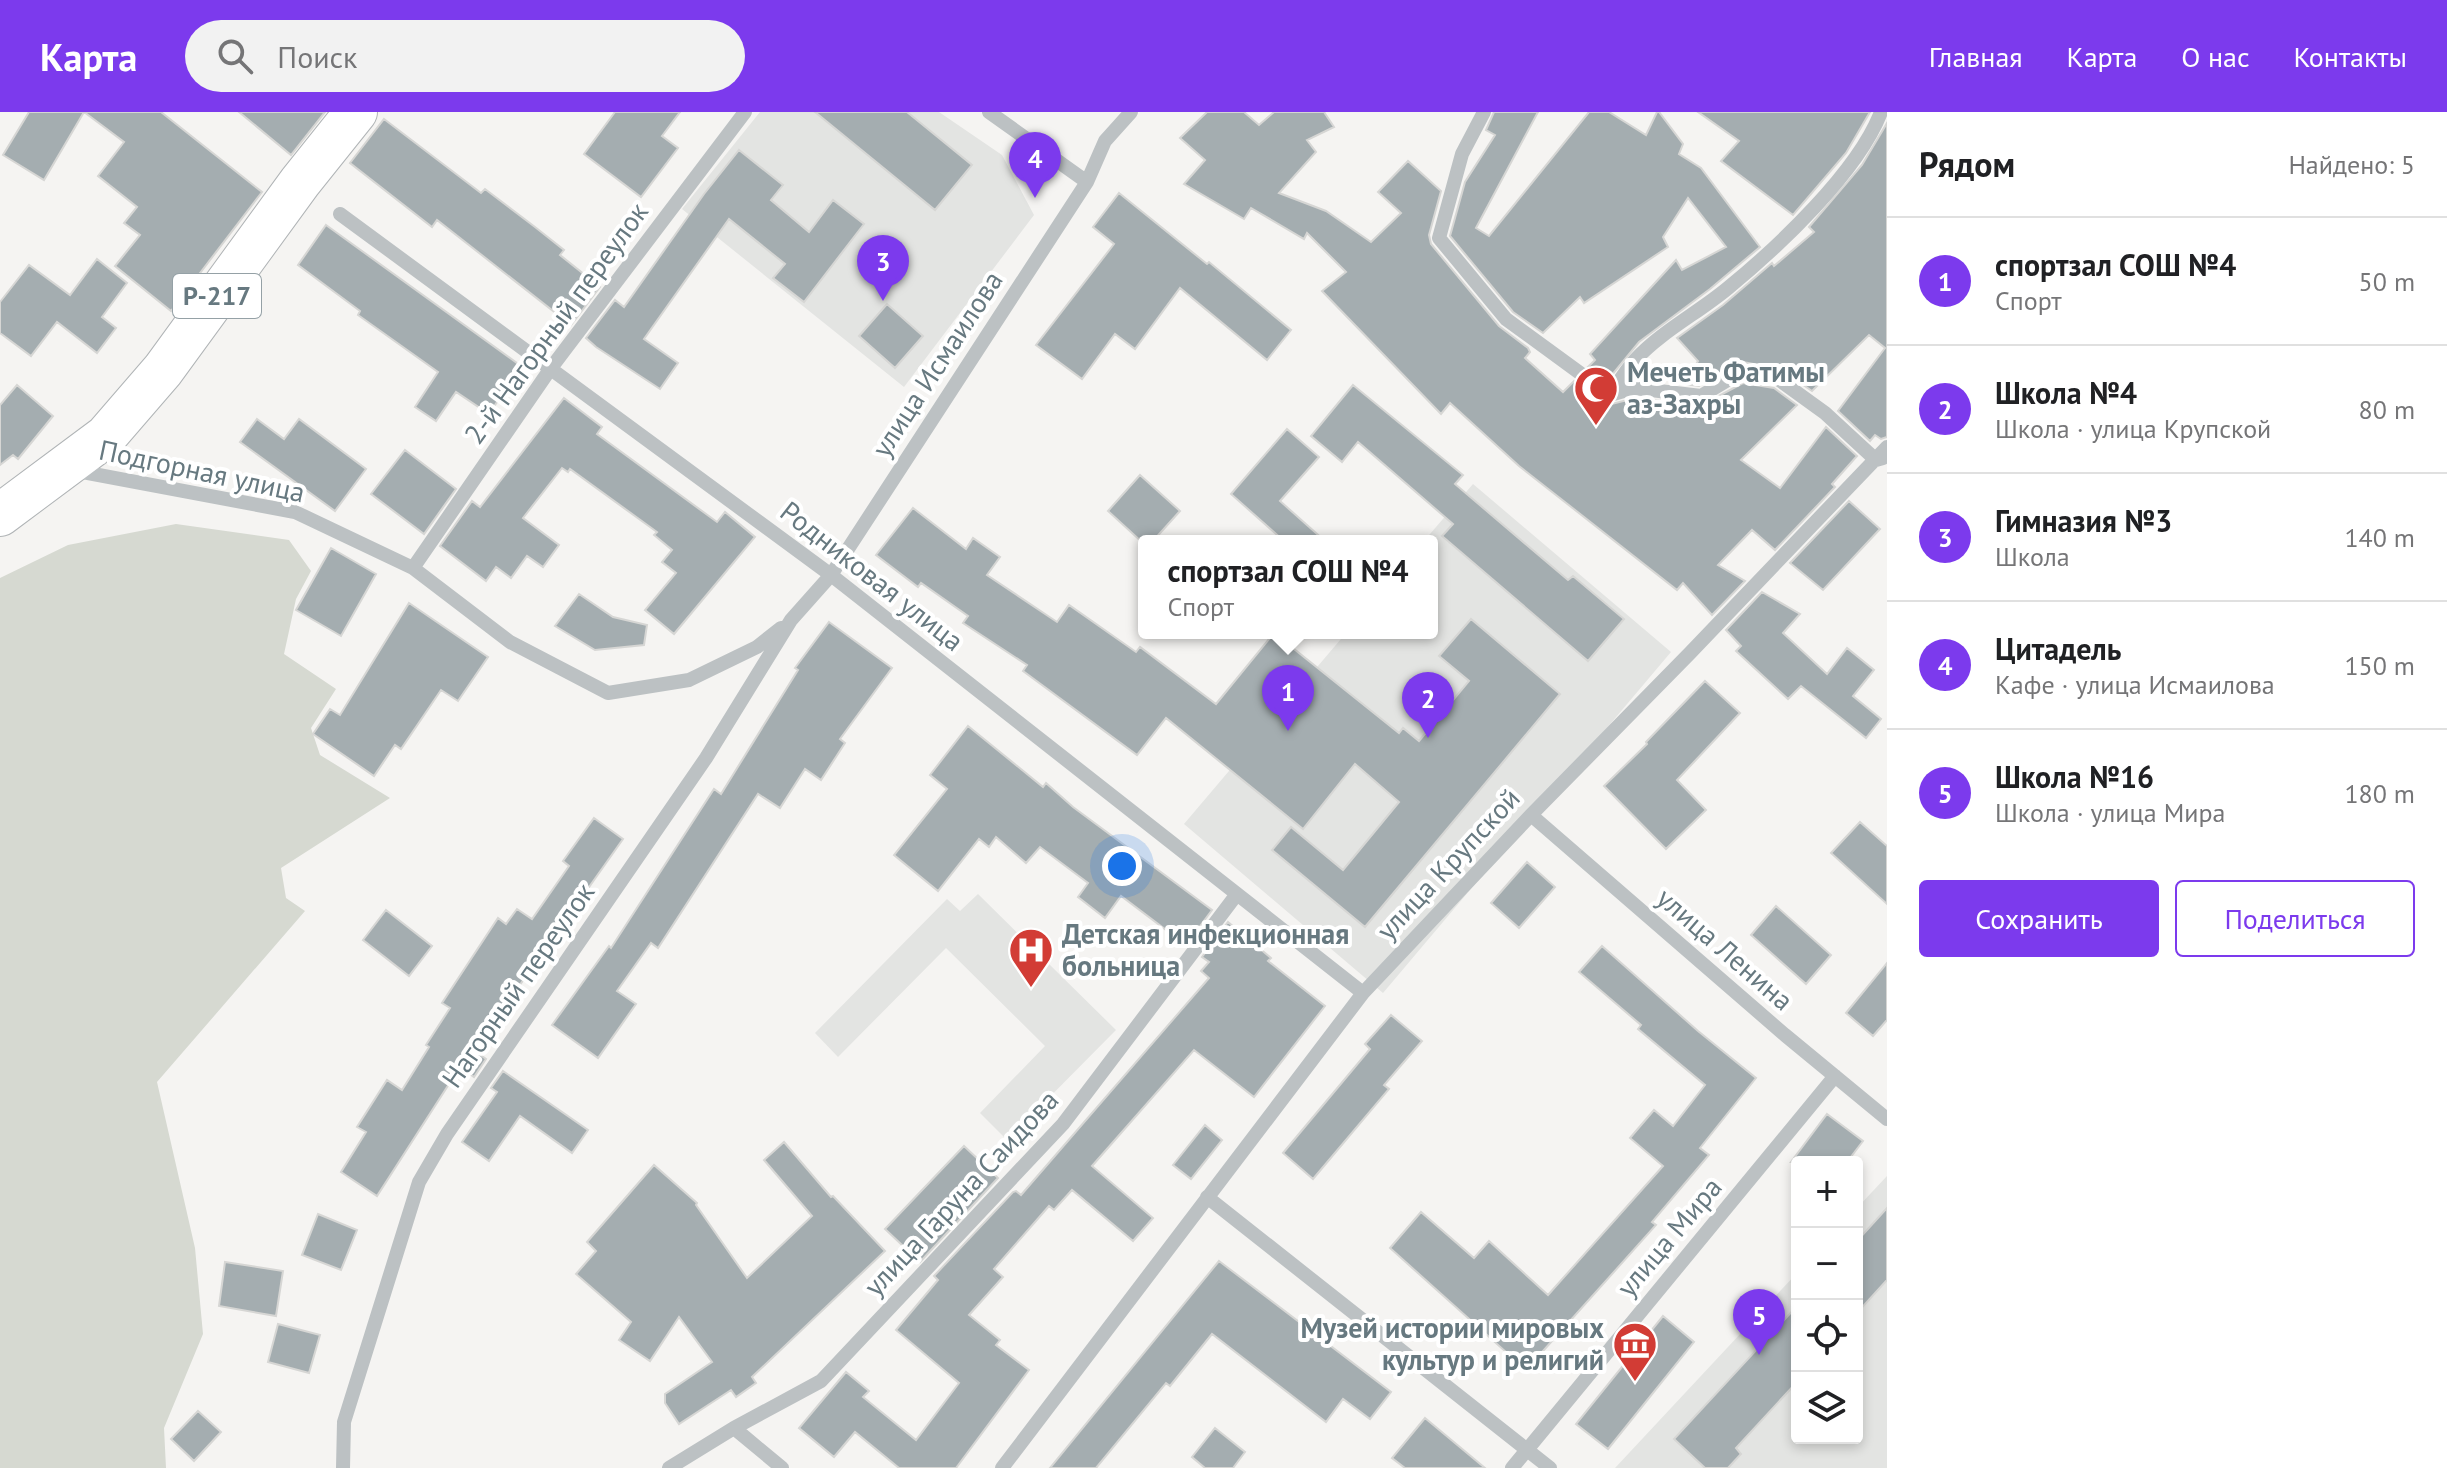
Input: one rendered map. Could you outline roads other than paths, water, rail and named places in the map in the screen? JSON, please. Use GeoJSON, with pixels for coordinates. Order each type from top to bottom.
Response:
{"type":"FeatureCollection","features":[{"type":"Feature","properties":{"kind":"highway","name":"Р-217"},"geometry":{"type":"LineString","coordinates":[[0,515],[106,436],[163,370],[300,182],[356,112]]}},
{"type":"Feature","properties":{"kind":"street","name":"2-й Нагорный переулок"},"geometry":{"type":"LineString","coordinates":[[413,568],[551,368],[745,112]]}},
{"type":"Feature","properties":{"kind":"street"},"geometry":{"type":"LineString","coordinates":[[989,112],[1087,182]]}},
{"type":"Feature","properties":{"kind":"street","name":"улица Исмаилова"},"geometry":{"type":"LineString","coordinates":[[831,575],[1087,182],[1105,141],[1131,112]]}},
{"type":"Feature","properties":{"kind":"street"},"geometry":{"type":"LineString","coordinates":[[1484,112],[1462,154],[1439,238],[1506,319],[1610,395]]}},
{"type":"Feature","properties":{"kind":"street"},"geometry":{"type":"LineString","coordinates":[[1610,395],[1635,360],[1781,243],[1840,178],[1877,123],[1881,112]]}},
{"type":"Feature","properties":{"kind":"street","name":"Родниковая улица"},"geometry":{"type":"LineString","coordinates":[[340,214],[831,575],[1363,993]]}},
{"type":"Feature","properties":{"kind":"street"},"geometry":{"type":"LineString","coordinates":[[1610,395],[1634,388],[1701,396],[1741,372],[1778,379],[1881,459]]}},
{"type":"Feature","properties":{"kind":"street","name":"улица Крупской"},"geometry":{"type":"LineString","coordinates":[[1002,1468],[1363,993],[1531,815],[1881,459],[1887,447]]}},
{"type":"Feature","properties":{"kind":"street","name":"Подгорная улица"},"geometry":{"type":"LineString","coordinates":[[65,469],[295,512],[413,568]]}},
{"type":"Feature","properties":{"kind":"street"},"geometry":{"type":"LineString","coordinates":[[413,568],[510,642],[608,693],[689,680],[757,647],[791,620]]}},
{"type":"Feature","properties":{"kind":"street","name":"Нагорный переулок"},"geometry":{"type":"LineString","coordinates":[[343,1468],[344,1422],[419,1182],[447,1134],[706,758],[791,620],[831,575]]}},
{"type":"Feature","properties":{"kind":"street","name":"улица Ленина"},"geometry":{"type":"LineString","coordinates":[[1531,815],[1887,1119]]}},
{"type":"Feature","properties":{"kind":"street","name":"улица Гаруна Саидова"},"geometry":{"type":"LineString","coordinates":[[669,1468],[734,1428],[821,1381],[1053,1136],[1237,894]]}},
{"type":"Feature","properties":{"kind":"street","name":"улица Мира"},"geometry":{"type":"LineString","coordinates":[[1512,1468],[1835,1076]]}},
{"type":"Feature","properties":{"kind":"street"},"geometry":{"type":"LineString","coordinates":[[1207,1197],[1550,1468]]}},
{"type":"Feature","properties":{"kind":"street"},"geometry":{"type":"LineString","coordinates":[[734,1428],[782,1468]]}},
{"type":"Feature","properties":{"kind":"place","name":"Цитадель"},"geometry":{"type":"Point","coordinates":[1035,198]}},
{"type":"Feature","properties":{"kind":"place","name":"Гимназия №3"},"geometry":{"type":"Point","coordinates":[883,301]}},
{"type":"Feature","properties":{"kind":"place","name":"Мечеть Фатимы аз-Захры"},"geometry":{"type":"Point","coordinates":[1596,427]}},
{"type":"Feature","properties":{"kind":"place","name":"спортзал СОШ №4"},"geometry":{"type":"Point","coordinates":[1288,731]}},
{"type":"Feature","properties":{"kind":"place","name":"Школа №4"},"geometry":{"type":"Point","coordinates":[1428,738]}},
{"type":"Feature","properties":{"kind":"place","name":"Детская инфекционная больница"},"geometry":{"type":"Point","coordinates":[1031,989]}},
{"type":"Feature","properties":{"kind":"place","name":"Школа №16"},"geometry":{"type":"Point","coordinates":[1759,1355]}},
{"type":"Feature","properties":{"kind":"place","name":"Музей истории мировых культур и религий"},"geometry":{"type":"Point","coordinates":[1635,1383]}}]}
